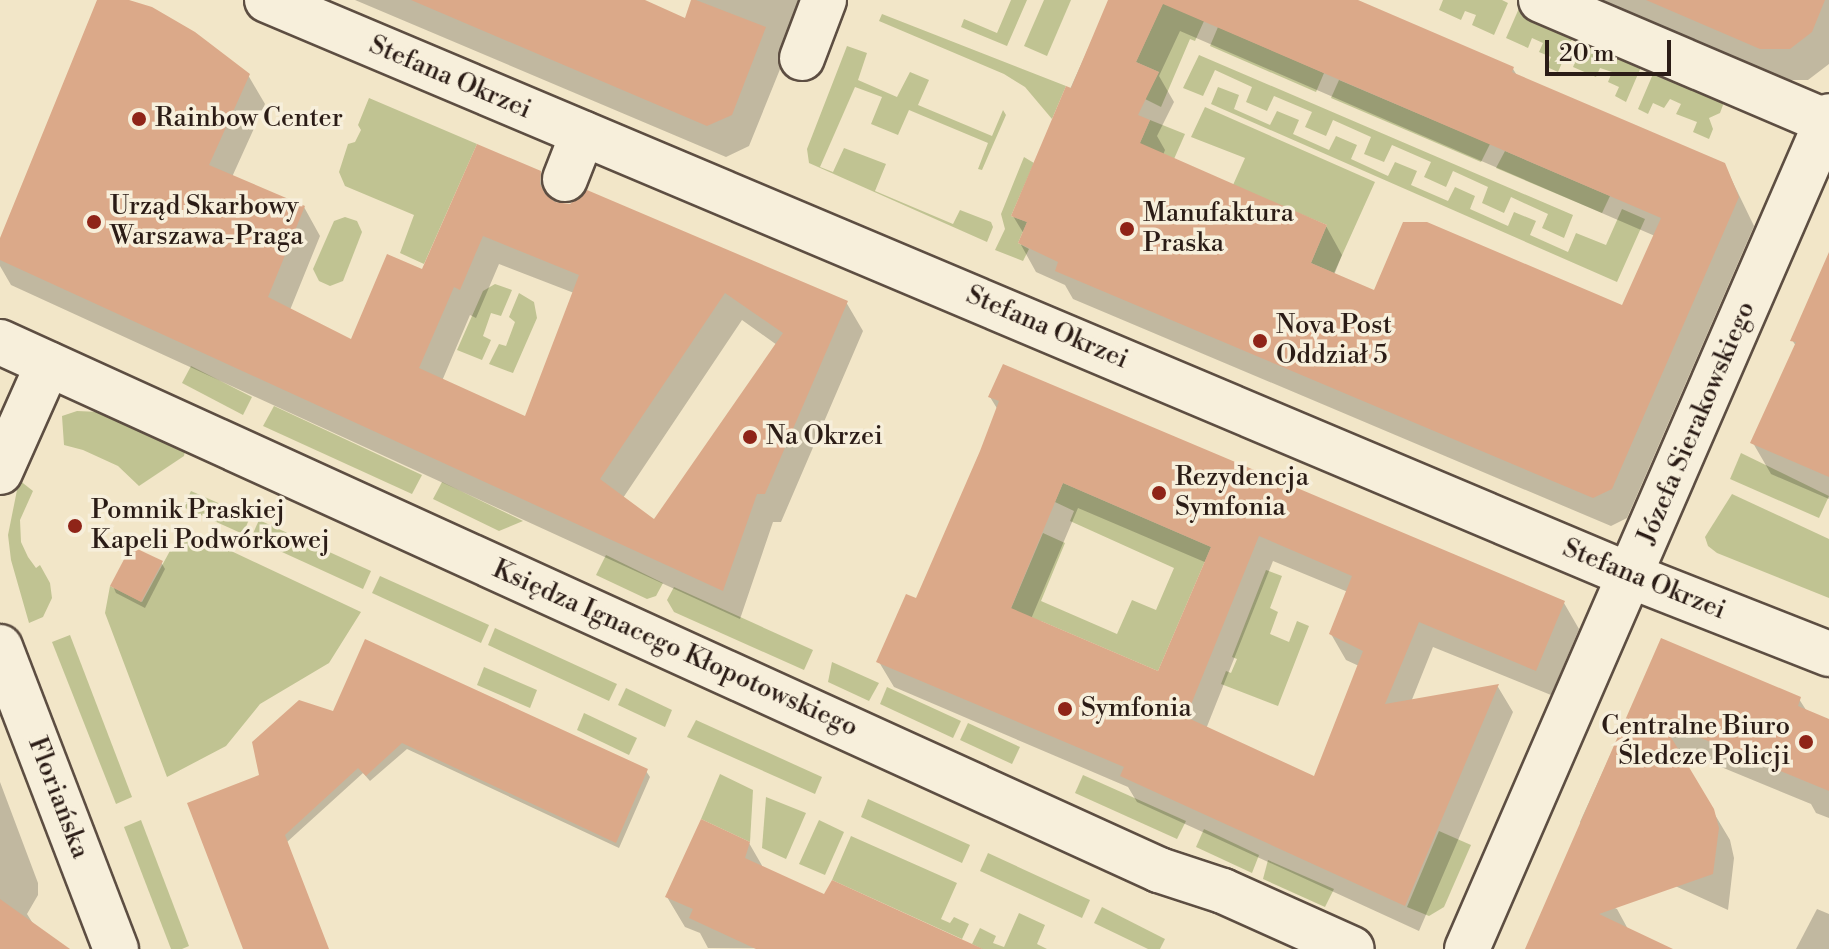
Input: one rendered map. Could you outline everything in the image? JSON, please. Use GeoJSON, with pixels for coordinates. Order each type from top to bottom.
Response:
{"type":"FeatureCollection","features":[{"type":"Feature","properties":{"kind":"street","name":"Stefana Okrzei"},"geometry":{"type":"LineString","coordinates":[[267,0],[1631,576],[1829,654]]}},
{"type":"Feature","properties":{"kind":"street"},"geometry":{"type":"LineString","coordinates":[[802,58],[824,0]]}},
{"type":"Feature","properties":{"kind":"street"},"geometry":{"type":"LineString","coordinates":[[1541,0],[1828,119]]}},
{"type":"Feature","properties":{"kind":"street","name":"Józefa Sierakowskiego"},"geometry":{"type":"LineString","coordinates":[[1467,949],[1828,119]]}},
{"type":"Feature","properties":{"kind":"street"},"geometry":{"type":"LineString","coordinates":[[565,179],[583,133]]}},
{"type":"Feature","properties":{"kind":"street","name":"Księdza Ignacego Kłopotowskiego"},"geometry":{"type":"LineString","coordinates":[[0,342],[1159,870],[1223,891],[1352,949]]}},
{"type":"Feature","properties":{"kind":"street"},"geometry":{"type":"LineString","coordinates":[[0,472],[48,364]]}},
{"type":"Feature","properties":{"kind":"street","name":"Floriańska"},"geometry":{"type":"LineString","coordinates":[[0,647],[116,949]]}},
{"type":"Feature","properties":{"kind":"green space"},"geometry":{"type":"Polygon","coordinates":[[[1011,0],[1027,0],[1007,46],[961,27],[964,19],[997,33],[1011,0]]]}},
{"type":"Feature","properties":{"kind":"green space"},"geometry":{"type":"Polygon","coordinates":[[[1044,0],[1071,0],[1047,56],[1024,46],[1044,0]]]}},
{"type":"Feature","properties":{"kind":"green space"},"geometry":{"type":"Polygon","coordinates":[[[1443,0],[1502,0],[1508,3],[1494,35],[1472,25],[1476,15],[1465,11],[1461,20],[1439,10],[1443,0]]]}},
{"type":"Feature","properties":{"kind":"green space"},"geometry":{"type":"Polygon","coordinates":[[[1163,3],[1204,21],[1195,41],[1190,39],[1161,107],[1145,99],[1159,72],[1136,62],[1163,3]]]}},
{"type":"Feature","properties":{"kind":"green space"},"geometry":{"type":"Polygon","coordinates":[[[1520,6],[1576,30],[1558,72],[1547,67],[1551,57],[1539,52],[1543,43],[1532,38],[1528,48],[1506,38],[1520,6]]]}},
{"type":"Feature","properties":{"kind":"green space"},"geometry":{"type":"Polygon","coordinates":[[[882,14],[1066,86],[1052,119],[1025,87],[1004,74],[879,21],[882,14]]]}},
{"type":"Feature","properties":{"kind":"green space"},"geometry":{"type":"Polygon","coordinates":[[[1218,27],[1324,73],[1316,92],[1210,46],[1218,27]]]}},
{"type":"Feature","properties":{"kind":"green space"},"geometry":{"type":"Polygon","coordinates":[[[1587,35],[1644,60],[1626,102],[1615,96],[1619,87],[1608,82],[1612,72],[1600,68],[1596,77],[1573,67],[1587,35]]]}},
{"type":"Feature","properties":{"kind":"green space"},"geometry":{"type":"Polygon","coordinates":[[[847,46],[867,53],[858,80],[897,97],[910,72],[929,80],[918,105],[992,136],[1003,110],[1006,115],[982,170],[978,169],[988,143],[909,110],[898,135],[871,124],[882,97],[855,87],[820,167],[833,172],[844,148],[886,164],[875,191],[953,224],[960,210],[991,222],[993,227],[987,242],[809,163],[807,149],[847,46]]]}},
{"type":"Feature","properties":{"kind":"green space"},"geometry":{"type":"Polygon","coordinates":[[[1199,55],[1573,215],[1564,238],[1542,228],[1548,214],[1511,197],[1504,213],[1482,203],[1488,187],[1453,171],[1446,187],[1424,177],[1431,162],[1392,145],[1384,162],[1364,154],[1371,137],[1333,120],[1326,136],[1305,127],[1312,112],[1274,96],[1267,111],[1246,102],[1252,87],[1215,70],[1203,96],[1183,88],[1199,55]]]}},
{"type":"Feature","properties":{"kind":"green space"},"geometry":{"type":"Polygon","coordinates":[[[1656,67],[1726,97],[1720,113],[1709,118],[1713,129],[1709,139],[1693,132],[1697,122],[1676,114],[1681,104],[1670,99],[1664,108],[1653,103],[1648,114],[1638,109],[1656,67]]]}},
{"type":"Feature","properties":{"kind":"green space"},"geometry":{"type":"Polygon","coordinates":[[[1339,80],[1490,144],[1481,162],[1331,98],[1339,80]]]}},
{"type":"Feature","properties":{"kind":"green space"},"geometry":{"type":"Polygon","coordinates":[[[1218,87],[1239,95],[1234,109],[1270,125],[1277,111],[1299,120],[1293,134],[1329,150],[1336,136],[1357,145],[1351,159],[1388,176],[1395,162],[1417,171],[1411,185],[1448,201],[1455,187],[1475,196],[1470,209],[1508,226],[1514,212],[1536,221],[1530,235],[1568,252],[1576,233],[1606,245],[1622,209],[1645,219],[1617,282],[1211,104],[1218,87]]]}},
{"type":"Feature","properties":{"kind":"green space"},"geometry":{"type":"Polygon","coordinates":[[[369,98],[477,144],[424,264],[400,253],[414,215],[345,186],[339,172],[348,144],[355,142],[361,130],[358,125],[369,98]]]}},
{"type":"Feature","properties":{"kind":"green space"},"geometry":{"type":"Polygon","coordinates":[[[1205,107],[1375,182],[1334,273],[1311,263],[1327,225],[1255,195],[1229,194],[1245,158],[1191,137],[1205,107]]]}},
{"type":"Feature","properties":{"kind":"green space"},"geometry":{"type":"Polygon","coordinates":[[[1150,120],[1185,134],[1174,159],[1122,184],[1150,120]]]}},
{"type":"Feature","properties":{"kind":"green space"},"geometry":{"type":"Polygon","coordinates":[[[1505,151],[1610,196],[1602,213],[1496,168],[1505,151]]]}},
{"type":"Feature","properties":{"kind":"green space"},"geometry":{"type":"Polygon","coordinates":[[[1024,157],[1034,163],[1011,216],[1027,222],[1018,243],[1029,249],[1023,261],[995,250],[1005,229],[1001,214],[1024,157]]]}},
{"type":"Feature","properties":{"kind":"green space"},"geometry":{"type":"Polygon","coordinates":[[[345,217],[357,221],[362,232],[343,281],[330,286],[319,281],[313,269],[334,221],[345,217]]]}},
{"type":"Feature","properties":{"kind":"green space"},"geometry":{"type":"Polygon","coordinates":[[[495,284],[512,290],[501,316],[491,313],[483,336],[491,340],[482,360],[457,350],[483,291],[495,284]]]}},
{"type":"Feature","properties":{"kind":"green space"},"geometry":{"type":"Polygon","coordinates":[[[519,293],[534,302],[537,318],[513,373],[489,364],[499,344],[506,346],[515,322],[509,317],[519,293]]]}},
{"type":"Feature","properties":{"kind":"green space"},"geometry":{"type":"Polygon","coordinates":[[[191,366],[252,397],[243,415],[182,383],[191,366]]]}},
{"type":"Feature","properties":{"kind":"green space"},"geometry":{"type":"Polygon","coordinates":[[[274,406],[422,475],[412,494],[263,426],[274,406]]]}},
{"type":"Feature","properties":{"kind":"green space"},"geometry":{"type":"Polygon","coordinates":[[[77,411],[100,412],[185,451],[184,456],[139,486],[118,466],[64,445],[62,416],[77,411]]]}},
{"type":"Feature","properties":{"kind":"green space"},"geometry":{"type":"Polygon","coordinates":[[[1741,453],[1829,496],[1819,518],[1730,479],[1741,453]]]}},
{"type":"Feature","properties":{"kind":"green space"},"geometry":{"type":"Polygon","coordinates":[[[19,480],[33,491],[20,520],[21,542],[28,557],[36,568],[40,565],[50,583],[52,598],[43,617],[29,623],[11,560],[8,535],[19,480]]]}},
{"type":"Feature","properties":{"kind":"green space"},"geometry":{"type":"Polygon","coordinates":[[[442,482],[523,521],[499,531],[433,499],[442,482]]]}},
{"type":"Feature","properties":{"kind":"green space"},"geometry":{"type":"Polygon","coordinates":[[[1063,483],[1211,547],[1158,671],[1041,621],[1007,618],[1043,533],[1065,543],[1041,601],[1117,634],[1132,600],[1156,610],[1174,568],[1070,521],[1074,511],[1055,502],[1063,483]]]}},
{"type":"Feature","properties":{"kind":"green space"},"geometry":{"type":"Polygon","coordinates":[[[191,491],[250,517],[243,534],[183,507],[191,491]]]}},
{"type":"Feature","properties":{"kind":"green space"},"geometry":{"type":"Polygon","coordinates":[[[1732,494],[1829,539],[1829,598],[1717,553],[1708,546],[1705,537],[1732,494]]]}},
{"type":"Feature","properties":{"kind":"green space"},"geometry":{"type":"Polygon","coordinates":[[[259,520],[371,571],[363,589],[251,538],[259,520]]]}},
{"type":"Feature","properties":{"kind":"green space"},"geometry":{"type":"Polygon","coordinates":[[[193,533],[361,612],[329,663],[260,704],[226,746],[167,777],[105,613],[110,586],[142,602],[171,549],[176,551],[184,539],[187,541],[193,533]]]}},
{"type":"Feature","properties":{"kind":"green space"},"geometry":{"type":"Polygon","coordinates":[[[606,555],[663,583],[656,596],[647,599],[596,575],[606,555]]]}},
{"type":"Feature","properties":{"kind":"green space"},"geometry":{"type":"Polygon","coordinates":[[[1266,570],[1282,576],[1270,608],[1278,612],[1270,634],[1289,642],[1297,621],[1309,626],[1278,706],[1221,684],[1226,671],[1231,673],[1237,659],[1232,657],[1266,570]]]}},
{"type":"Feature","properties":{"kind":"green space"},"geometry":{"type":"Polygon","coordinates":[[[380,576],[489,625],[481,643],[372,593],[380,576]]]}},
{"type":"Feature","properties":{"kind":"green space"},"geometry":{"type":"Polygon","coordinates":[[[674,587],[813,650],[804,670],[674,612],[667,600],[674,587]]]}},
{"type":"Feature","properties":{"kind":"green space"},"geometry":{"type":"Polygon","coordinates":[[[495,628],[617,684],[609,701],[488,645],[495,628]]]}},
{"type":"Feature","properties":{"kind":"green space"},"geometry":{"type":"Polygon","coordinates":[[[70,635],[132,797],[116,804],[52,642],[70,635]]]}},
{"type":"Feature","properties":{"kind":"green space"},"geometry":{"type":"Polygon","coordinates":[[[832,662],[879,683],[869,701],[828,682],[832,662]]]}},
{"type":"Feature","properties":{"kind":"green space"},"geometry":{"type":"Polygon","coordinates":[[[484,667],[537,690],[530,708],[477,685],[484,667]]]}},
{"type":"Feature","properties":{"kind":"green space"},"geometry":{"type":"Polygon","coordinates":[[[887,687],[961,721],[953,738],[880,704],[887,687]]]}},
{"type":"Feature","properties":{"kind":"green space"},"geometry":{"type":"Polygon","coordinates":[[[626,688],[672,710],[665,727],[618,705],[626,688]]]}},
{"type":"Feature","properties":{"kind":"green space"},"geometry":{"type":"Polygon","coordinates":[[[584,713],[637,738],[629,755],[577,730],[584,713]]]}},
{"type":"Feature","properties":{"kind":"green space"},"geometry":{"type":"Polygon","coordinates":[[[696,720],[822,777],[815,794],[687,737],[696,720]]]}},
{"type":"Feature","properties":{"kind":"green space"},"geometry":{"type":"Polygon","coordinates":[[[968,723],[1020,747],[1012,764],[960,740],[968,723]]]}},
{"type":"Feature","properties":{"kind":"green space"},"geometry":{"type":"Polygon","coordinates":[[[720,774],[753,790],[750,842],[701,819],[720,774]]]}},
{"type":"Feature","properties":{"kind":"green space"},"geometry":{"type":"Polygon","coordinates":[[[1083,775],[1186,821],[1177,839],[1075,793],[1083,775]]]}},
{"type":"Feature","properties":{"kind":"green space"},"geometry":{"type":"Polygon","coordinates":[[[766,797],[806,813],[786,859],[762,848],[766,797]]]}},
{"type":"Feature","properties":{"kind":"green space"},"geometry":{"type":"Polygon","coordinates":[[[868,799],[970,845],[962,863],[861,817],[868,799]]]}},
{"type":"Feature","properties":{"kind":"green space"},"geometry":{"type":"Polygon","coordinates":[[[141,820],[189,946],[182,949],[171,949],[124,827],[141,820]]]}},
{"type":"Feature","properties":{"kind":"green space"},"geometry":{"type":"Polygon","coordinates":[[[819,820],[844,832],[825,875],[799,864],[819,820]]]}},
{"type":"Feature","properties":{"kind":"green space"},"geometry":{"type":"Polygon","coordinates":[[[1204,829],[1259,855],[1252,873],[1196,847],[1204,829]]]}},
{"type":"Feature","properties":{"kind":"green space"},"geometry":{"type":"Polygon","coordinates":[[[1439,831],[1471,845],[1444,907],[1429,916],[1407,907],[1439,831]]]}},
{"type":"Feature","properties":{"kind":"green space"},"geometry":{"type":"Polygon","coordinates":[[[851,836],[957,883],[941,919],[950,923],[954,917],[969,924],[962,939],[832,880],[851,836]]]}},
{"type":"Feature","properties":{"kind":"green space"},"geometry":{"type":"Polygon","coordinates":[[[988,853],[1090,900],[1082,918],[980,871],[988,853]]]}},
{"type":"Feature","properties":{"kind":"green space"},"geometry":{"type":"Polygon","coordinates":[[[1268,860],[1334,889],[1325,907],[1263,879],[1268,860]]]}},
{"type":"Feature","properties":{"kind":"green space"},"geometry":{"type":"Polygon","coordinates":[[[1102,907],[1165,939],[1160,949],[1148,949],[1094,923],[1102,907]]]}},
{"type":"Feature","properties":{"kind":"green space"},"geometry":{"type":"Polygon","coordinates":[[[1019,913],[1045,925],[1037,944],[1047,949],[982,949],[972,944],[980,928],[996,936],[993,943],[1004,947],[1019,913]]]}},
{"type":"Feature","properties":{"kind":"building"},"geometry":{"type":"Polygon","coordinates":[[[97,0],[129,0],[152,7],[195,32],[250,74],[209,165],[305,206],[268,297],[351,339],[387,254],[422,269],[477,144],[541,171],[540,184],[545,194],[555,202],[570,204],[587,190],[848,301],[765,494],[757,494],[723,591],[0,260],[0,238],[97,0]],[[483,236],[460,290],[454,287],[419,368],[525,416],[579,275],[483,236]],[[725,293],[600,479],[654,519],[783,333],[725,293]]]}},
{"type":"Feature","properties":{"kind":"building"},"geometry":{"type":"Polygon","coordinates":[[[411,0],[645,0],[685,18],[691,0],[696,0],[766,27],[732,115],[707,126],[411,0]]]}},
{"type":"Feature","properties":{"kind":"building"},"geometry":{"type":"Polygon","coordinates":[[[1108,0],[1358,0],[1514,67],[1512,72],[1725,163],[1739,197],[1612,489],[1593,498],[1055,271],[1058,262],[1018,243],[1027,222],[1011,216],[1066,86],[1071,88],[1108,0]],[[1163,4],[1136,62],[1159,72],[1138,115],[1150,120],[1140,143],[1327,225],[1311,263],[1374,290],[1403,222],[1427,222],[1622,305],[1661,218],[1163,4]]]}},
{"type":"Feature","properties":{"kind":"building"},"geometry":{"type":"Polygon","coordinates":[[[1646,0],[1825,0],[1812,32],[1790,49],[1760,49],[1646,0]]]}},
{"type":"Feature","properties":{"kind":"building"},"geometry":{"type":"Polygon","coordinates":[[[1829,252],[1829,477],[1750,443],[1796,342],[1790,341],[1829,252]]]}},
{"type":"Feature","properties":{"kind":"building"},"geometry":{"type":"Polygon","coordinates":[[[1003,364],[1565,601],[1536,671],[1419,622],[1385,704],[1499,684],[1405,906],[1120,776],[1124,767],[876,662],[906,594],[916,598],[980,451],[999,401],[988,397],[1003,364]],[[1063,483],[1011,608],[1158,671],[1211,547],[1063,483]],[[1259,536],[1186,717],[1314,776],[1363,651],[1329,634],[1352,576],[1259,536]]]}},
{"type":"Feature","properties":{"kind":"building"},"geometry":{"type":"Polygon","coordinates":[[[131,546],[163,561],[141,602],[110,586],[131,546]]]}},
{"type":"Feature","properties":{"kind":"building"},"geometry":{"type":"Polygon","coordinates":[[[1661,638],[1801,697],[1798,706],[1829,719],[1829,791],[1662,722],[1714,809],[1719,828],[1713,874],[1599,914],[1673,949],[1525,949],[1661,638]]]}},
{"type":"Feature","properties":{"kind":"building"},"geometry":{"type":"Polygon","coordinates":[[[365,639],[648,769],[616,843],[402,743],[366,776],[358,768],[285,835],[329,949],[243,949],[187,803],[259,775],[252,742],[299,700],[333,711],[365,639]]]}},
{"type":"Feature","properties":{"kind":"building"},"geometry":{"type":"Polygon","coordinates":[[[701,819],[750,842],[745,858],[824,894],[832,880],[983,949],[756,949],[689,918],[693,909],[665,897],[701,819]]]}},
{"type":"Feature","properties":{"kind":"building"},"geometry":{"type":"Polygon","coordinates":[[[0,899],[70,949],[0,949],[0,899]]]}},
{"type":"Feature","properties":{"kind":"place","name":"Rainbow Center"},"geometry":{"type":"Point","coordinates":[139,119]}},
{"type":"Feature","properties":{"kind":"place","name":"Urząd Skarbowy Warszawa-Praga"},"geometry":{"type":"Point","coordinates":[94,222]}},
{"type":"Feature","properties":{"kind":"place","name":"Manufaktura Praska"},"geometry":{"type":"Point","coordinates":[1127,229]}},
{"type":"Feature","properties":{"kind":"place","name":"Nova Post Oddział 5"},"geometry":{"type":"Point","coordinates":[1260,341]}},
{"type":"Feature","properties":{"kind":"place","name":"Na Okrzei"},"geometry":{"type":"Point","coordinates":[750,437]}},
{"type":"Feature","properties":{"kind":"place","name":"Rezydencja Symfonia"},"geometry":{"type":"Point","coordinates":[1159,493]}},
{"type":"Feature","properties":{"kind":"place","name":"Pomnik Praskiej Kapeli Podwórkowej"},"geometry":{"type":"Point","coordinates":[75,526]}},
{"type":"Feature","properties":{"kind":"place","name":"Symfonia"},"geometry":{"type":"Point","coordinates":[1065,709]}},
{"type":"Feature","properties":{"kind":"place","name":"Centralne Biuro Śledcze Policji"},"geometry":{"type":"Point","coordinates":[1806,742]}}]}
